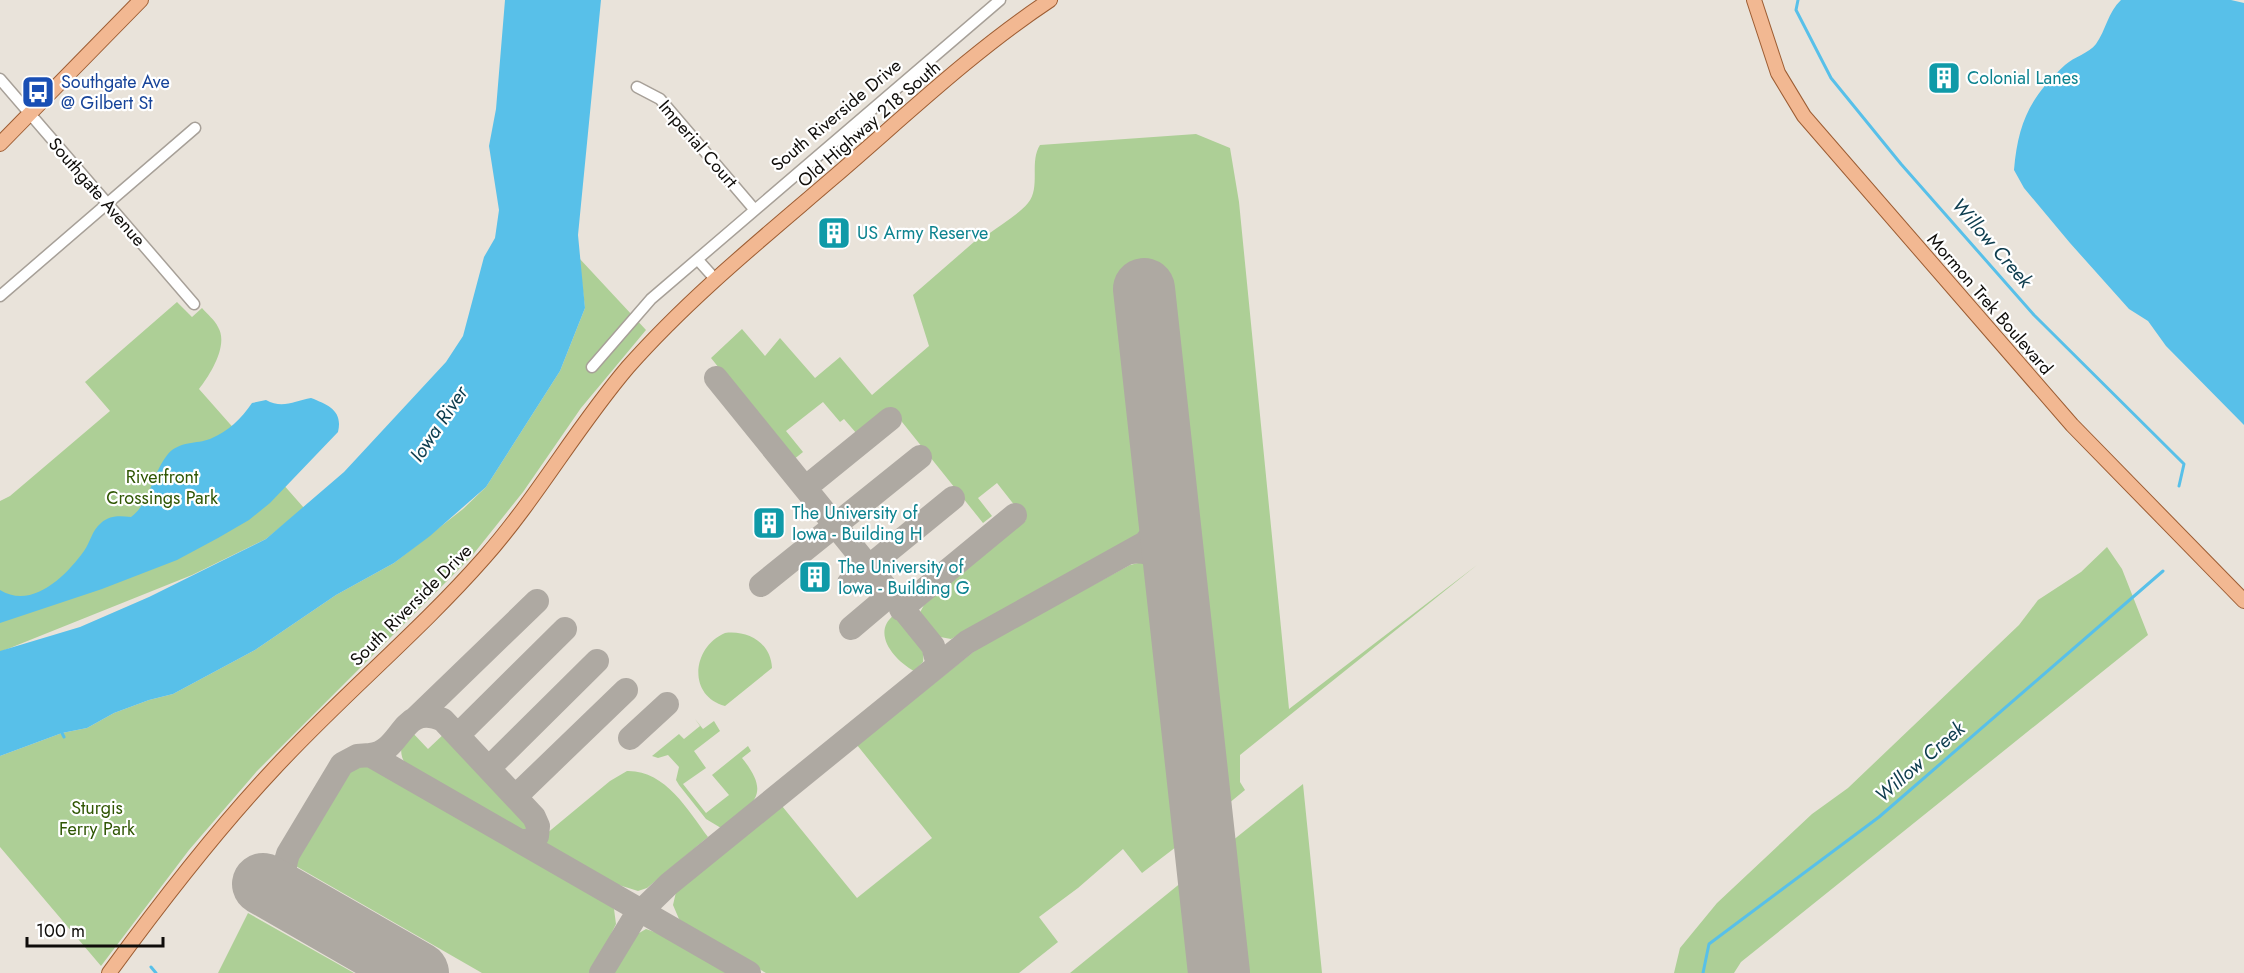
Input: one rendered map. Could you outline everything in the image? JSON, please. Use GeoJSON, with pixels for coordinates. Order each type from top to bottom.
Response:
{"type":"FeatureCollection","features":[{"type":"Feature","properties":{"kind":"main road"},"geometry":{"type":"LineString","coordinates":[[0,144],[141,0]]}},
{"type":"Feature","properties":{"kind":"main road","name":"Old Highway 218 South"},"geometry":{"type":"LineString","coordinates":[[716,280],[966,65],[1050,0]]}},
{"type":"Feature","properties":{"kind":"main road","name":"Mormon Trek Boulevard"},"geometry":{"type":"LineString","coordinates":[[1754,0],[1774,64],[1804,116],[2072,425],[2244,601]]}},
{"type":"Feature","properties":{"kind":"main road","name":"South Riverside Drive"},"geometry":{"type":"LineString","coordinates":[[109,973],[201,852],[239,807],[272,770],[486,555],[530,499],[600,400],[650,343],[716,280]]}},
{"type":"Feature","properties":{"kind":"street","name":"South Riverside Drive"},"geometry":{"type":"LineString","coordinates":[[592,367],[633,317],[754,209],[1000,0]]}},
{"type":"Feature","properties":{"kind":"street","name":"Southgate Avenue"},"geometry":{"type":"LineString","coordinates":[[0,79],[194,304]]}},
{"type":"Feature","properties":{"kind":"street","name":"Imperial Court"},"geometry":{"type":"LineString","coordinates":[[637,87],[660,99],[754,209]]}},
{"type":"Feature","properties":{"kind":"street"},"geometry":{"type":"LineString","coordinates":[[0,296],[195,128]]}},
{"type":"Feature","properties":{"kind":"street"},"geometry":{"type":"LineString","coordinates":[[698,260],[716,280]]}},
{"type":"Feature","properties":{"kind":"green space"},"geometry":{"type":"Polygon","coordinates":[[[1196,134],[1230,148],[1239,202],[1289,709],[1477,565],[1240,755],[1240,782],[1245,790],[1217,813],[1156,273],[1125,275],[1151,512],[1146,523],[1137,535],[1123,545],[951,639],[935,636],[917,618],[924,605],[1026,520],[997,483],[978,498],[992,516],[983,523],[890,407],[857,434],[844,419],[840,422],[823,402],[786,431],[803,452],[793,460],[711,358],[742,329],[765,356],[780,338],[815,378],[840,357],[872,395],[929,346],[913,295],[982,235],[987,235],[1028,203],[1034,190],[1035,159],[1040,145],[1196,134]]]}},
{"type":"Feature","properties":{"kind":"green space","name":"Sturgis Ferry Park"},"geometry":{"type":"Polygon","coordinates":[[[579,258],[646,330],[581,408],[523,492],[471,557],[257,771],[189,850],[101,966],[0,847],[0,756],[62,733],[87,728],[114,713],[173,694],[255,650],[336,595],[394,563],[463,509],[486,487],[560,371],[585,308],[579,258]]]}},
{"type":"Feature","properties":{"kind":"green space","name":"Riverfront Crossings Park"},"geometry":{"type":"Polygon","coordinates":[[[177,302],[192,317],[202,308],[215,322],[221,334],[217,360],[199,389],[304,508],[266,539],[192,575],[0,652],[0,501],[10,496],[110,411],[85,382],[177,302]]]}},
{"type":"Feature","properties":{"kind":"green space"},"geometry":{"type":"Polygon","coordinates":[[[2107,547],[2122,569],[2148,635],[1741,962],[1734,973],[1674,973],[1680,948],[1717,903],[1812,814],[1848,788],[2019,625],[2038,600],[2081,572],[2107,547]]]}},
{"type":"Feature","properties":{"kind":"green space"},"geometry":{"type":"Polygon","coordinates":[[[1142,562],[1151,565],[1160,574],[1189,837],[1142,873],[1123,849],[1078,888],[1039,917],[1058,942],[1019,973],[766,973],[699,935],[679,919],[673,905],[676,892],[782,806],[857,898],[932,838],[857,745],[982,645],[1130,565],[1142,562]]]}},
{"type":"Feature","properties":{"kind":"green space"},"geometry":{"type":"Polygon","coordinates":[[[894,615],[911,628],[922,648],[923,662],[914,671],[899,660],[885,638],[887,622],[894,615]]]}},
{"type":"Feature","properties":{"kind":"green space"},"geometry":{"type":"Polygon","coordinates":[[[725,633],[742,634],[757,640],[763,645],[771,659],[772,668],[725,706],[713,701],[704,692],[698,671],[700,660],[706,649],[725,633]]]}},
{"type":"Feature","properties":{"kind":"green space"},"geometry":{"type":"Polygon","coordinates":[[[695,719],[703,729],[714,721],[720,731],[694,751],[706,768],[683,784],[706,813],[729,795],[712,775],[748,746],[751,751],[742,758],[756,781],[755,798],[750,805],[721,828],[706,819],[679,785],[676,780],[679,767],[668,755],[658,758],[652,756],[679,734],[684,739],[700,726],[695,719]]]}},
{"type":"Feature","properties":{"kind":"green space"},"geometry":{"type":"Polygon","coordinates":[[[410,730],[428,749],[446,732],[526,818],[530,825],[528,832],[520,831],[409,768],[403,759],[401,749],[410,730]]]}},
{"type":"Feature","properties":{"kind":"green space"},"geometry":{"type":"Polygon","coordinates":[[[369,765],[393,775],[585,886],[614,909],[616,924],[592,973],[482,973],[294,865],[297,853],[343,778],[352,768],[369,765]]]}},
{"type":"Feature","properties":{"kind":"green space"},"geometry":{"type":"Polygon","coordinates":[[[627,771],[641,772],[664,784],[684,804],[708,837],[647,888],[638,891],[606,881],[550,849],[545,843],[546,834],[610,781],[627,771]]]}},
{"type":"Feature","properties":{"kind":"green space"},"geometry":{"type":"Polygon","coordinates":[[[1303,784],[1322,973],[1236,973],[1222,849],[1303,784]]]}},
{"type":"Feature","properties":{"kind":"green space"},"geometry":{"type":"Polygon","coordinates":[[[1193,873],[1204,973],[1070,973],[1193,873]]]}},
{"type":"Feature","properties":{"kind":"green space"},"geometry":{"type":"Polygon","coordinates":[[[248,913],[354,973],[218,973],[248,913]]]}},
{"type":"Feature","properties":{"kind":"green space"},"geometry":{"type":"Polygon","coordinates":[[[646,929],[680,941],[736,973],[610,973],[634,936],[646,929]]]}},
{"type":"Feature","properties":{"kind":"water","name":"Iowa River"},"geometry":{"type":"Polygon","coordinates":[[[505,0],[601,0],[578,235],[585,308],[560,371],[486,487],[430,536],[394,563],[336,595],[255,650],[173,694],[114,713],[87,728],[62,733],[0,756],[0,651],[80,627],[149,597],[266,539],[344,472],[446,362],[463,336],[484,257],[495,238],[499,210],[489,146],[496,109],[505,0]]]}},
{"type":"Feature","properties":{"kind":"water"},"geometry":{"type":"Polygon","coordinates":[[[2121,0],[2231,0],[2244,3],[2244,425],[2166,346],[2148,321],[2129,309],[2024,188],[2014,170],[2019,138],[2035,100],[2065,65],[2096,44],[2113,10],[2121,0]]]}},
{"type":"Feature","properties":{"kind":"water"},"geometry":{"type":"Polygon","coordinates":[[[311,398],[324,403],[333,410],[338,419],[338,432],[270,503],[249,520],[177,560],[102,589],[0,623],[0,590],[12,595],[24,596],[36,593],[58,580],[77,561],[95,529],[104,520],[119,516],[131,517],[138,511],[158,470],[172,450],[210,439],[223,432],[239,419],[252,403],[266,400],[283,404],[311,398]]]}},
{"type":"Feature","properties":{"kind":"waterway","name":"Willow Creek"},"geometry":{"type":"LineString","coordinates":[[1798,0],[1796,10],[1831,78],[1901,164],[2034,315],[2184,464],[2179,486]]}},
{"type":"Feature","properties":{"kind":"waterway","name":"Willow Creek"},"geometry":{"type":"LineString","coordinates":[[1703,973],[1709,944],[1879,817],[2163,571]]}},
{"type":"Feature","properties":{"kind":"waterway"},"geometry":{"type":"LineString","coordinates":[[62,733],[64,737]]}},
{"type":"Feature","properties":{"kind":"waterway"},"geometry":{"type":"LineString","coordinates":[[151,967],[156,973]]}},
{"type":"Feature","properties":{"kind":"taxiway"},"geometry":{"type":"LineString","coordinates":[[716,378],[933,646],[937,661],[935,668]]}},
{"type":"Feature","properties":{"kind":"taxiway"},"geometry":{"type":"LineString","coordinates":[[601,973],[635,917],[669,884],[967,642],[1145,543],[1155,529],[1164,496],[1163,460],[1155,408]]}},
{"type":"Feature","properties":{"kind":"taxiway"},"geometry":{"type":"LineString","coordinates":[[805,488],[890,419]]}},
{"type":"Feature","properties":{"kind":"taxiway"},"geometry":{"type":"LineString","coordinates":[[761,585],[920,457]]}},
{"type":"Feature","properties":{"kind":"taxiway"},"geometry":{"type":"LineString","coordinates":[[849,583],[953,498]]}},
{"type":"Feature","properties":{"kind":"taxiway"},"geometry":{"type":"LineString","coordinates":[[901,609],[1015,515]]}},
{"type":"Feature","properties":{"kind":"taxiway"},"geometry":{"type":"LineString","coordinates":[[1131,552],[1149,553],[1162,562],[1171,576],[1177,593],[1180,613],[1184,667]]}},
{"type":"Feature","properties":{"kind":"taxiway"},"geometry":{"type":"LineString","coordinates":[[851,628],[890,595]]}},
{"type":"Feature","properties":{"kind":"taxiway"},"geometry":{"type":"LineString","coordinates":[[416,718],[537,601]]}},
{"type":"Feature","properties":{"kind":"taxiway"},"geometry":{"type":"LineString","coordinates":[[458,735],[565,629]]}},
{"type":"Feature","properties":{"kind":"taxiway"},"geometry":{"type":"LineString","coordinates":[[489,768],[597,661]]}},
{"type":"Feature","properties":{"kind":"taxiway"},"geometry":{"type":"LineString","coordinates":[[516,796],[626,690]]}},
{"type":"Feature","properties":{"kind":"taxiway"},"geometry":{"type":"LineString","coordinates":[[630,738],[667,704]]}},
{"type":"Feature","properties":{"kind":"taxiway"},"geometry":{"type":"LineString","coordinates":[[370,755],[381,752],[389,746],[410,722],[419,717],[429,716],[443,720],[534,817],[538,826],[537,836],[529,841],[521,841]]}},
{"type":"Feature","properties":{"kind":"taxiway"},"geometry":{"type":"LineString","coordinates":[[300,906],[290,894],[285,882],[288,854],[342,764],[357,756],[370,755],[749,973]]}},
{"type":"Feature","properties":{"kind":"runway"},"geometry":{"type":"LineString","coordinates":[[1144,289],[1219,973]]}},
{"type":"Feature","properties":{"kind":"runway"},"geometry":{"type":"LineString","coordinates":[[263,884],[418,973]]}},
{"type":"Feature","properties":{"kind":"place","name":"Colonial Lanes"},"geometry":{"type":"Point","coordinates":[1944,78]}},
{"type":"Feature","properties":{"kind":"place","name":"Southgate Ave @ Gilbert St"},"geometry":{"type":"Point","coordinates":[38,92]}},
{"type":"Feature","properties":{"kind":"place","name":"US Army Reserve"},"geometry":{"type":"Point","coordinates":[834,233]}},
{"type":"Feature","properties":{"kind":"place","name":"The University of Iowa - Building H"},"geometry":{"type":"Point","coordinates":[769,523]}},
{"type":"Feature","properties":{"kind":"place","name":"The University of Iowa - Building G"},"geometry":{"type":"Point","coordinates":[815,577]}}]}
